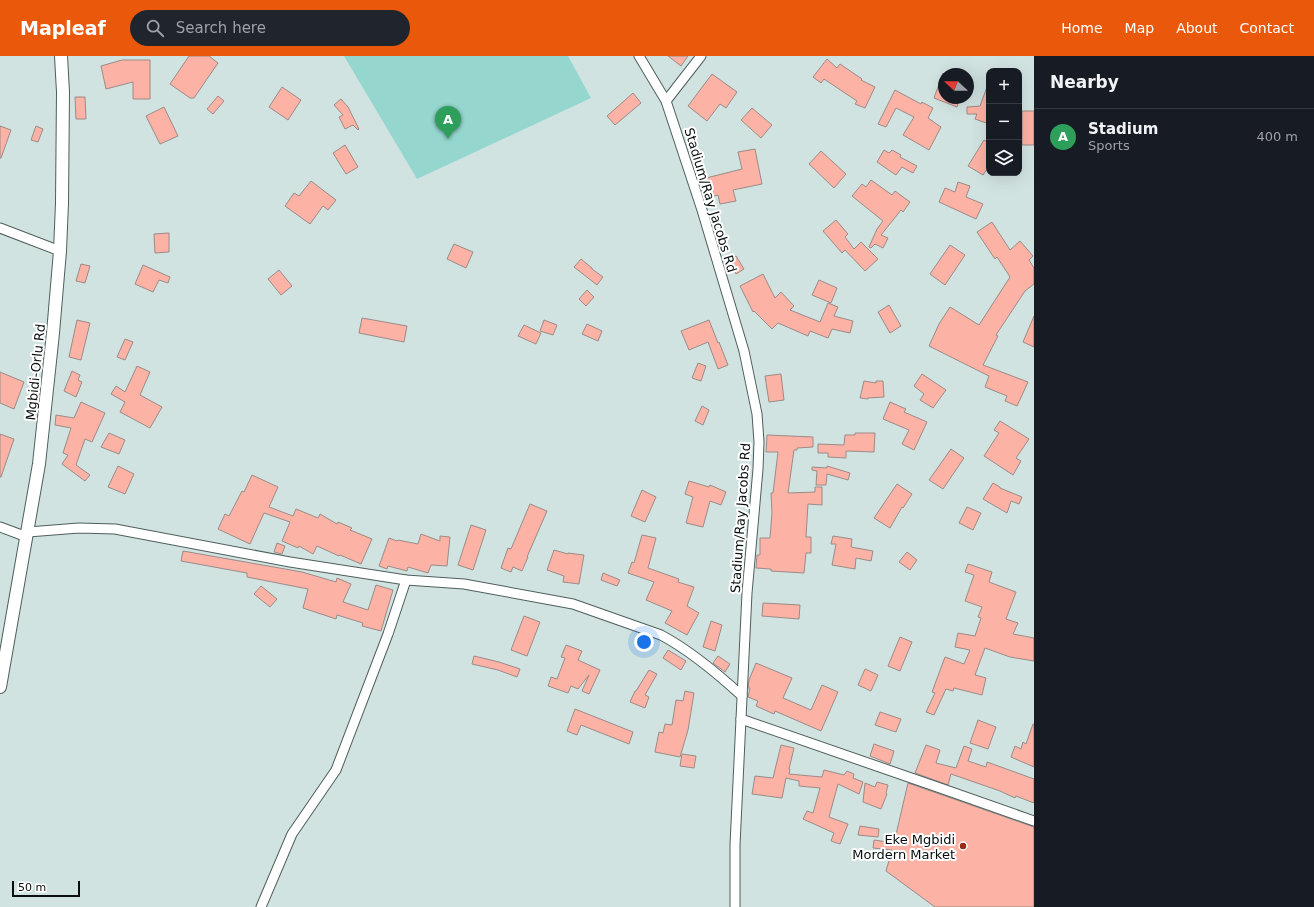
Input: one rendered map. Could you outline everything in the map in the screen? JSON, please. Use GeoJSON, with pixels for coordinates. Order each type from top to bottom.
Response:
{"type":"FeatureCollection","features":[{"type":"Feature","properties":{"kind":"main road","name":"Mgbidi-Orlu Rd"},"geometry":{"type":"LineString","coordinates":[[0,687],[39,464],[60,250],[63,92],[61,56]]}},
{"type":"Feature","properties":{"kind":"street","name":"Stadium/Ray Jacobs Rd"},"geometry":{"type":"LineString","coordinates":[[640,56],[666,101],[702,210],[744,351],[757,414],[759,442],[758,469],[747,593],[735,844],[735,907]]}},
{"type":"Feature","properties":{"kind":"street"},"geometry":{"type":"LineString","coordinates":[[666,101],[702,56]]}},
{"type":"Feature","properties":{"kind":"street"},"geometry":{"type":"LineString","coordinates":[[0,228],[60,250]]}},
{"type":"Feature","properties":{"kind":"street"},"geometry":{"type":"LineString","coordinates":[[0,527],[27,535],[79,528],[115,529],[290,562],[406,580],[464,584],[573,604],[661,635],[674,642],[714,670],[742,696]]}},
{"type":"Feature","properties":{"kind":"street"},"geometry":{"type":"LineString","coordinates":[[261,907],[294,830],[336,770],[388,634],[406,580]]}},
{"type":"Feature","properties":{"kind":"street"},"geometry":{"type":"LineString","coordinates":[[741,719],[1034,821]]}},
{"type":"Feature","properties":{"kind":"shaded area"},"geometry":{"type":"Polygon","coordinates":[[[344,56],[568,56],[591,98],[417,179],[344,56]]]}},
{"type":"Feature","properties":{"kind":"building"},"geometry":{"type":"Polygon","coordinates":[[[189,56],[209,56],[218,63],[194,98],[190,98],[170,84],[189,56]]]}},
{"type":"Feature","properties":{"kind":"building"},"geometry":{"type":"Polygon","coordinates":[[[668,56],[688,56],[681,66],[668,56]]]}},
{"type":"Feature","properties":{"kind":"building"},"geometry":{"type":"Polygon","coordinates":[[[827,59],[837,68],[840,64],[862,79],[861,80],[875,87],[865,108],[855,104],[857,101],[824,79],[821,83],[813,77],[827,59]]]}},
{"type":"Feature","properties":{"kind":"building"},"geometry":{"type":"Polygon","coordinates":[[[122,60],[150,60],[150,99],[133,99],[133,82],[106,89],[101,66],[122,60]]]}},
{"type":"Feature","properties":{"kind":"building"},"geometry":{"type":"Polygon","coordinates":[[[712,74],[737,92],[726,108],[720,104],[707,121],[688,106],[712,74]]]}},
{"type":"Feature","properties":{"kind":"building"},"geometry":{"type":"Polygon","coordinates":[[[282,87],[301,100],[288,120],[269,107],[282,87]]]}},
{"type":"Feature","properties":{"kind":"building"},"geometry":{"type":"Polygon","coordinates":[[[938,87],[938,100],[934,98],[938,87]]]}},
{"type":"Feature","properties":{"kind":"building"},"geometry":{"type":"Polygon","coordinates":[[[895,90],[921,104],[922,102],[933,108],[928,118],[941,127],[929,150],[903,135],[914,117],[896,108],[886,127],[878,124],[895,90]]]}},
{"type":"Feature","properties":{"kind":"building"},"geometry":{"type":"Polygon","coordinates":[[[986,90],[986,123],[975,119],[977,114],[967,114],[967,107],[980,106],[986,90]]]}},
{"type":"Feature","properties":{"kind":"building"},"geometry":{"type":"Polygon","coordinates":[[[633,93],[641,103],[615,125],[607,116],[633,93]]]}},
{"type":"Feature","properties":{"kind":"building"},"geometry":{"type":"Polygon","coordinates":[[[218,96],[224,101],[213,114],[207,109],[218,96]]]}},
{"type":"Feature","properties":{"kind":"building"},"geometry":{"type":"Polygon","coordinates":[[[75,97],[85,97],[86,119],[76,119],[75,97]]]}},
{"type":"Feature","properties":{"kind":"building"},"geometry":{"type":"Polygon","coordinates":[[[341,99],[348,107],[359,129],[358,130],[353,125],[345,129],[339,117],[343,115],[334,105],[341,99]]]}},
{"type":"Feature","properties":{"kind":"building"},"geometry":{"type":"Polygon","coordinates":[[[949,104],[958,104],[957,107],[949,104]]]}},
{"type":"Feature","properties":{"kind":"building"},"geometry":{"type":"Polygon","coordinates":[[[164,107],[178,136],[160,144],[146,116],[164,107]]]}},
{"type":"Feature","properties":{"kind":"building"},"geometry":{"type":"Polygon","coordinates":[[[752,108],[772,125],[761,138],[741,120],[752,108]]]}},
{"type":"Feature","properties":{"kind":"building"},"geometry":{"type":"Polygon","coordinates":[[[1022,111],[1034,111],[1034,145],[1022,145],[1022,111]]]}},
{"type":"Feature","properties":{"kind":"building"},"geometry":{"type":"Polygon","coordinates":[[[0,126],[11,130],[1,158],[0,158],[0,126]]]}},
{"type":"Feature","properties":{"kind":"building"},"geometry":{"type":"Polygon","coordinates":[[[36,126],[43,129],[38,142],[31,140],[36,126]]]}},
{"type":"Feature","properties":{"kind":"building"},"geometry":{"type":"Polygon","coordinates":[[[984,140],[986,141],[986,170],[983,175],[968,166],[984,140]]]}},
{"type":"Feature","properties":{"kind":"building"},"geometry":{"type":"Polygon","coordinates":[[[345,145],[358,167],[346,174],[333,153],[345,145]]]}},
{"type":"Feature","properties":{"kind":"building"},"geometry":{"type":"Polygon","coordinates":[[[755,149],[762,184],[733,190],[736,201],[720,204],[718,195],[710,197],[706,178],[742,169],[738,152],[755,149]]]}},
{"type":"Feature","properties":{"kind":"building"},"geometry":{"type":"Polygon","coordinates":[[[884,150],[889,153],[892,150],[901,155],[900,157],[917,166],[913,173],[902,167],[896,175],[877,162],[884,150]]]}},
{"type":"Feature","properties":{"kind":"building"},"geometry":{"type":"Polygon","coordinates":[[[821,151],[846,174],[834,188],[809,164],[821,151]]]}},
{"type":"Feature","properties":{"kind":"building"},"geometry":{"type":"Polygon","coordinates":[[[871,180],[892,195],[895,191],[910,202],[903,212],[901,210],[881,235],[888,238],[883,248],[875,244],[871,248],[869,247],[877,229],[883,221],[852,196],[862,184],[866,187],[871,180]]]}},
{"type":"Feature","properties":{"kind":"building"},"geometry":{"type":"Polygon","coordinates":[[[311,181],[336,200],[328,210],[323,206],[310,224],[285,206],[294,193],[299,196],[311,181]]]}},
{"type":"Feature","properties":{"kind":"building"},"geometry":{"type":"Polygon","coordinates":[[[958,182],[970,186],[966,197],[983,204],[976,219],[939,202],[945,188],[955,192],[958,182]]]}},
{"type":"Feature","properties":{"kind":"building"},"geometry":{"type":"Polygon","coordinates":[[[836,220],[848,234],[845,237],[854,249],[861,242],[878,259],[865,271],[845,250],[842,253],[823,231],[836,220]]]}},
{"type":"Feature","properties":{"kind":"building"},"geometry":{"type":"Polygon","coordinates":[[[992,222],[1010,250],[1020,241],[1033,256],[1029,260],[1034,268],[1034,284],[1025,291],[996,335],[998,336],[983,365],[1028,382],[1017,406],[1005,401],[1007,396],[985,387],[989,376],[929,346],[939,324],[950,307],[979,325],[1010,277],[997,257],[995,259],[977,232],[992,222]]]}},
{"type":"Feature","properties":{"kind":"building"},"geometry":{"type":"Polygon","coordinates":[[[169,233],[169,252],[155,253],[154,234],[169,233]]]}},
{"type":"Feature","properties":{"kind":"building"},"geometry":{"type":"Polygon","coordinates":[[[454,244],[473,252],[466,268],[447,259],[454,244]]]}},
{"type":"Feature","properties":{"kind":"building"},"geometry":{"type":"Polygon","coordinates":[[[950,245],[965,255],[945,285],[930,274],[950,245]]]}},
{"type":"Feature","properties":{"kind":"building"},"geometry":{"type":"Polygon","coordinates":[[[736,256],[744,269],[736,274],[729,260],[736,256]]]}},
{"type":"Feature","properties":{"kind":"building"},"geometry":{"type":"Polygon","coordinates":[[[581,259],[603,277],[597,285],[574,267],[581,259]]]}},
{"type":"Feature","properties":{"kind":"building"},"geometry":{"type":"Polygon","coordinates":[[[81,264],[90,266],[85,283],[76,281],[81,264]]]}},
{"type":"Feature","properties":{"kind":"building"},"geometry":{"type":"Polygon","coordinates":[[[143,265],[170,277],[168,283],[159,280],[153,292],[135,284],[143,265]]]}},
{"type":"Feature","properties":{"kind":"building"},"geometry":{"type":"Polygon","coordinates":[[[279,270],[292,286],[281,295],[268,279],[279,270]]]}},
{"type":"Feature","properties":{"kind":"building"},"geometry":{"type":"Polygon","coordinates":[[[763,274],[775,298],[781,292],[794,306],[790,310],[820,322],[828,303],[838,307],[834,316],[853,321],[850,333],[832,329],[828,338],[810,331],[808,336],[778,323],[772,329],[754,311],[753,312],[740,286],[763,274]]]}},
{"type":"Feature","properties":{"kind":"building"},"geometry":{"type":"Polygon","coordinates":[[[819,280],[837,288],[831,303],[812,295],[819,280]]]}},
{"type":"Feature","properties":{"kind":"building"},"geometry":{"type":"Polygon","coordinates":[[[587,290],[594,297],[586,306],[579,299],[587,290]]]}},
{"type":"Feature","properties":{"kind":"building"},"geometry":{"type":"Polygon","coordinates":[[[889,305],[901,326],[890,333],[878,312],[889,305]]]}},
{"type":"Feature","properties":{"kind":"building"},"geometry":{"type":"Polygon","coordinates":[[[1034,316],[1034,347],[1023,342],[1034,316]]]}},
{"type":"Feature","properties":{"kind":"building"},"geometry":{"type":"Polygon","coordinates":[[[362,318],[407,326],[404,342],[359,333],[362,318]]]}},
{"type":"Feature","properties":{"kind":"building"},"geometry":{"type":"Polygon","coordinates":[[[77,320],[90,323],[81,360],[69,357],[77,320]]]}},
{"type":"Feature","properties":{"kind":"building"},"geometry":{"type":"Polygon","coordinates":[[[544,320],[557,325],[553,335],[540,331],[544,320]]]}},
{"type":"Feature","properties":{"kind":"building"},"geometry":{"type":"Polygon","coordinates":[[[709,320],[728,365],[718,369],[708,342],[689,350],[681,331],[709,320]]]}},
{"type":"Feature","properties":{"kind":"building"},"geometry":{"type":"Polygon","coordinates":[[[587,324],[602,331],[598,341],[582,334],[587,324]]]}},
{"type":"Feature","properties":{"kind":"building"},"geometry":{"type":"Polygon","coordinates":[[[524,325],[541,333],[536,344],[518,336],[524,325]]]}},
{"type":"Feature","properties":{"kind":"building"},"geometry":{"type":"Polygon","coordinates":[[[125,339],[133,342],[125,360],[117,357],[125,339]]]}},
{"type":"Feature","properties":{"kind":"building"},"geometry":{"type":"Polygon","coordinates":[[[698,363],[706,366],[701,381],[692,378],[698,363]]]}},
{"type":"Feature","properties":{"kind":"building"},"geometry":{"type":"Polygon","coordinates":[[[137,366],[150,372],[140,395],[162,407],[150,428],[120,412],[125,402],[111,394],[116,386],[125,392],[137,366]]]}},
{"type":"Feature","properties":{"kind":"building"},"geometry":{"type":"Polygon","coordinates":[[[72,371],[80,375],[78,380],[82,382],[76,397],[64,391],[72,371]]]}},
{"type":"Feature","properties":{"kind":"building"},"geometry":{"type":"Polygon","coordinates":[[[0,372],[24,382],[14,409],[0,403],[0,372]]]}},
{"type":"Feature","properties":{"kind":"building"},"geometry":{"type":"Polygon","coordinates":[[[781,374],[784,400],[769,402],[765,376],[781,374]]]}},
{"type":"Feature","properties":{"kind":"building"},"geometry":{"type":"Polygon","coordinates":[[[922,374],[946,390],[933,408],[920,400],[924,394],[914,386],[922,374]]]}},
{"type":"Feature","properties":{"kind":"building"},"geometry":{"type":"Polygon","coordinates":[[[864,381],[876,383],[876,381],[883,381],[884,397],[868,399],[860,398],[864,381]]]}},
{"type":"Feature","properties":{"kind":"building"},"geometry":{"type":"Polygon","coordinates":[[[81,402],[105,413],[92,442],[85,439],[76,465],[90,475],[85,481],[62,464],[68,455],[63,453],[71,428],[55,425],[56,415],[74,418],[81,402]]]}},
{"type":"Feature","properties":{"kind":"building"},"geometry":{"type":"Polygon","coordinates":[[[890,402],[906,409],[904,412],[927,422],[914,450],[902,444],[909,430],[883,419],[890,402]]]}},
{"type":"Feature","properties":{"kind":"building"},"geometry":{"type":"Polygon","coordinates":[[[702,406],[709,410],[703,425],[695,421],[702,406]]]}},
{"type":"Feature","properties":{"kind":"building"},"geometry":{"type":"Polygon","coordinates":[[[1000,421],[1029,439],[1016,458],[1021,461],[1013,475],[984,456],[999,433],[994,430],[1000,421]]]}},
{"type":"Feature","properties":{"kind":"building"},"geometry":{"type":"Polygon","coordinates":[[[109,433],[125,440],[119,454],[101,447],[109,433]]]}},
{"type":"Feature","properties":{"kind":"building"},"geometry":{"type":"Polygon","coordinates":[[[855,433],[875,433],[874,452],[846,451],[846,458],[828,457],[828,453],[818,453],[818,444],[844,445],[845,435],[855,435],[855,433]]]}},
{"type":"Feature","properties":{"kind":"building"},"geometry":{"type":"Polygon","coordinates":[[[0,434],[14,439],[1,477],[0,477],[0,434]]]}},
{"type":"Feature","properties":{"kind":"building"},"geometry":{"type":"Polygon","coordinates":[[[767,435],[813,437],[813,447],[797,448],[797,450],[794,450],[788,493],[815,492],[815,487],[822,487],[822,505],[808,504],[806,537],[811,537],[811,553],[806,553],[804,573],[771,571],[771,569],[756,568],[757,555],[760,555],[760,538],[770,538],[772,513],[771,493],[773,493],[778,452],[766,452],[767,435]]]}},
{"type":"Feature","properties":{"kind":"building"},"geometry":{"type":"Polygon","coordinates":[[[951,449],[964,458],[943,489],[929,480],[951,449]]]}},
{"type":"Feature","properties":{"kind":"building"},"geometry":{"type":"Polygon","coordinates":[[[118,466],[134,474],[125,494],[108,487],[118,466]]]}},
{"type":"Feature","properties":{"kind":"building"},"geometry":{"type":"Polygon","coordinates":[[[827,466],[850,473],[848,480],[827,474],[826,485],[816,485],[817,471],[812,470],[812,467],[827,468],[827,466]]]}},
{"type":"Feature","properties":{"kind":"building"},"geometry":{"type":"Polygon","coordinates":[[[252,475],[278,487],[269,507],[293,516],[296,509],[318,518],[320,514],[337,524],[338,522],[352,528],[350,530],[372,539],[361,564],[317,546],[313,554],[299,546],[298,548],[282,541],[290,522],[264,513],[250,544],[218,529],[225,514],[229,516],[242,491],[244,492],[252,475]]]}},
{"type":"Feature","properties":{"kind":"building"},"geometry":{"type":"Polygon","coordinates":[[[689,481],[709,487],[710,485],[726,492],[721,505],[710,501],[703,527],[686,523],[693,497],[685,494],[689,481]]]}},
{"type":"Feature","properties":{"kind":"building"},"geometry":{"type":"Polygon","coordinates":[[[993,483],[1000,488],[1022,497],[1019,504],[1011,501],[1007,513],[983,499],[993,483]]]}},
{"type":"Feature","properties":{"kind":"building"},"geometry":{"type":"Polygon","coordinates":[[[897,484],[912,494],[903,508],[902,507],[890,528],[874,518],[897,484]]]}},
{"type":"Feature","properties":{"kind":"building"},"geometry":{"type":"Polygon","coordinates":[[[642,490],[656,497],[645,522],[631,516],[642,490]]]}},
{"type":"Feature","properties":{"kind":"building"},"geometry":{"type":"Polygon","coordinates":[[[530,504],[547,511],[522,571],[513,567],[511,572],[501,568],[508,548],[511,549],[530,504]]]}},
{"type":"Feature","properties":{"kind":"building"},"geometry":{"type":"Polygon","coordinates":[[[967,507],[981,513],[973,530],[959,523],[967,507]]]}},
{"type":"Feature","properties":{"kind":"building"},"geometry":{"type":"Polygon","coordinates":[[[471,525],[486,530],[473,570],[458,565],[471,525]]]}},
{"type":"Feature","properties":{"kind":"building"},"geometry":{"type":"Polygon","coordinates":[[[421,534],[440,541],[440,536],[450,537],[447,566],[431,565],[428,573],[408,567],[407,571],[388,566],[387,569],[379,566],[389,538],[397,541],[418,544],[421,534]]]}},
{"type":"Feature","properties":{"kind":"building"},"geometry":{"type":"Polygon","coordinates":[[[642,535],[656,538],[648,568],[679,579],[678,582],[694,587],[687,606],[699,613],[687,635],[665,623],[672,611],[646,600],[654,582],[628,573],[632,562],[634,563],[642,535]]]}},
{"type":"Feature","properties":{"kind":"building"},"geometry":{"type":"Polygon","coordinates":[[[833,536],[852,539],[851,547],[873,551],[871,561],[856,558],[855,569],[832,565],[836,544],[831,544],[833,536]]]}},
{"type":"Feature","properties":{"kind":"building"},"geometry":{"type":"Polygon","coordinates":[[[277,543],[285,546],[282,554],[274,552],[277,543]]]}},
{"type":"Feature","properties":{"kind":"building"},"geometry":{"type":"Polygon","coordinates":[[[554,550],[568,554],[584,555],[579,584],[563,582],[564,576],[547,570],[554,550]]]}},
{"type":"Feature","properties":{"kind":"building"},"geometry":{"type":"Polygon","coordinates":[[[183,551],[302,572],[336,582],[337,578],[351,584],[343,602],[368,610],[376,585],[393,590],[381,631],[362,626],[363,623],[337,615],[336,619],[303,608],[308,589],[247,577],[247,573],[181,561],[183,551]]]}},
{"type":"Feature","properties":{"kind":"building"},"geometry":{"type":"Polygon","coordinates":[[[907,552],[917,560],[910,570],[899,562],[907,552]]]}},
{"type":"Feature","properties":{"kind":"building"},"geometry":{"type":"Polygon","coordinates":[[[968,564],[992,572],[989,582],[1016,592],[1006,619],[1018,623],[1013,634],[1034,638],[1034,661],[1010,657],[985,648],[975,675],[986,678],[982,695],[954,688],[953,691],[946,689],[934,715],[926,712],[935,693],[932,692],[945,657],[964,664],[970,650],[955,647],[958,633],[975,636],[981,618],[978,617],[982,607],[965,601],[974,575],[965,572],[968,564]]]}},
{"type":"Feature","properties":{"kind":"building"},"geometry":{"type":"Polygon","coordinates":[[[603,573],[620,580],[617,586],[601,580],[603,573]]]}},
{"type":"Feature","properties":{"kind":"building"},"geometry":{"type":"Polygon","coordinates":[[[261,586],[277,599],[270,607],[254,594],[261,586]]]}},
{"type":"Feature","properties":{"kind":"building"},"geometry":{"type":"Polygon","coordinates":[[[763,603],[800,605],[799,619],[762,616],[763,603]]]}},
{"type":"Feature","properties":{"kind":"building"},"geometry":{"type":"Polygon","coordinates":[[[524,616],[540,622],[527,656],[511,650],[524,616]]]}},
{"type":"Feature","properties":{"kind":"building"},"geometry":{"type":"Polygon","coordinates":[[[711,621],[722,625],[715,651],[703,647],[711,621]]]}},
{"type":"Feature","properties":{"kind":"building"},"geometry":{"type":"Polygon","coordinates":[[[900,637],[912,642],[900,671],[888,666],[900,637]]]}},
{"type":"Feature","properties":{"kind":"building"},"geometry":{"type":"Polygon","coordinates":[[[566,645],[582,651],[578,660],[600,670],[589,694],[582,691],[589,675],[578,689],[571,686],[568,693],[548,686],[551,677],[557,679],[565,658],[561,657],[566,645]]]}},
{"type":"Feature","properties":{"kind":"building"},"geometry":{"type":"Polygon","coordinates":[[[668,650],[686,661],[681,670],[663,658],[668,650]]]}},
{"type":"Feature","properties":{"kind":"building"},"geometry":{"type":"Polygon","coordinates":[[[474,656],[520,669],[517,677],[498,670],[472,664],[474,656]]]}},
{"type":"Feature","properties":{"kind":"building"},"geometry":{"type":"Polygon","coordinates":[[[718,656],[730,664],[725,672],[713,663],[718,656]]]}},
{"type":"Feature","properties":{"kind":"building"},"geometry":{"type":"Polygon","coordinates":[[[756,663],[792,678],[783,698],[811,710],[822,685],[838,692],[821,731],[775,711],[774,714],[756,706],[758,701],[748,697],[750,688],[748,688],[749,680],[756,663]]]}},
{"type":"Feature","properties":{"kind":"building"},"geometry":{"type":"Polygon","coordinates":[[[865,669],[878,675],[871,691],[858,685],[865,669]]]}},
{"type":"Feature","properties":{"kind":"building"},"geometry":{"type":"Polygon","coordinates":[[[649,670],[657,674],[645,695],[649,697],[645,708],[630,702],[635,691],[649,670]]]}},
{"type":"Feature","properties":{"kind":"building"},"geometry":{"type":"Polygon","coordinates":[[[685,691],[694,693],[688,730],[680,757],[655,752],[659,732],[663,733],[665,724],[672,725],[676,700],[683,701],[685,691]]]}},
{"type":"Feature","properties":{"kind":"building"},"geometry":{"type":"Polygon","coordinates":[[[575,709],[633,732],[629,744],[581,725],[577,735],[567,731],[575,709]]]}},
{"type":"Feature","properties":{"kind":"building"},"geometry":{"type":"Polygon","coordinates":[[[880,712],[901,719],[896,732],[875,725],[880,712]]]}},
{"type":"Feature","properties":{"kind":"building"},"geometry":{"type":"Polygon","coordinates":[[[978,720],[996,727],[988,749],[970,743],[978,720]]]}},
{"type":"Feature","properties":{"kind":"building"},"geometry":{"type":"Polygon","coordinates":[[[1033,724],[1034,767],[1011,757],[1015,746],[1021,749],[1023,742],[1026,744],[1033,724]]]}},
{"type":"Feature","properties":{"kind":"building"},"geometry":{"type":"Polygon","coordinates":[[[874,744],[894,751],[890,764],[870,756],[874,744]]]}},
{"type":"Feature","properties":{"kind":"building"},"geometry":{"type":"Polygon","coordinates":[[[781,745],[794,748],[789,774],[822,777],[824,770],[844,775],[847,771],[854,774],[853,778],[863,782],[859,794],[838,784],[829,817],[848,824],[840,844],[831,841],[834,833],[803,819],[807,811],[813,813],[820,788],[799,786],[799,781],[786,778],[782,798],[752,794],[755,776],[773,778],[781,745]]]}},
{"type":"Feature","properties":{"kind":"building"},"geometry":{"type":"Polygon","coordinates":[[[926,745],[940,750],[936,763],[956,768],[964,746],[972,749],[968,761],[986,767],[987,762],[1034,779],[1034,803],[1016,796],[1015,798],[1000,791],[951,774],[948,785],[915,773],[926,745]]]}},
{"type":"Feature","properties":{"kind":"building"},"geometry":{"type":"Polygon","coordinates":[[[682,754],[696,756],[694,768],[680,766],[682,754]]]}},
{"type":"Feature","properties":{"kind":"building"},"geometry":{"type":"Polygon","coordinates":[[[877,782],[888,785],[887,794],[881,809],[863,802],[865,783],[875,787],[877,782]]]}},
{"type":"Feature","properties":{"kind":"building","name":"Eke Mgbidi Mordern Market"},"geometry":{"type":"Polygon","coordinates":[[[908,783],[1034,827],[1034,907],[935,907],[886,871],[892,850],[873,848],[874,840],[894,843],[908,783]]]}},
{"type":"Feature","properties":{"kind":"building"},"geometry":{"type":"Polygon","coordinates":[[[860,826],[879,829],[878,837],[858,835],[860,826]]]}},
{"type":"Feature","properties":{"kind":"place","name":"Stadium"},"geometry":{"type":"Point","coordinates":[448,139]}},
{"type":"Feature","properties":{"kind":"place","name":"Eke Mgbidi Mordern Market"},"geometry":{"type":"Point","coordinates":[963,846]}}]}
